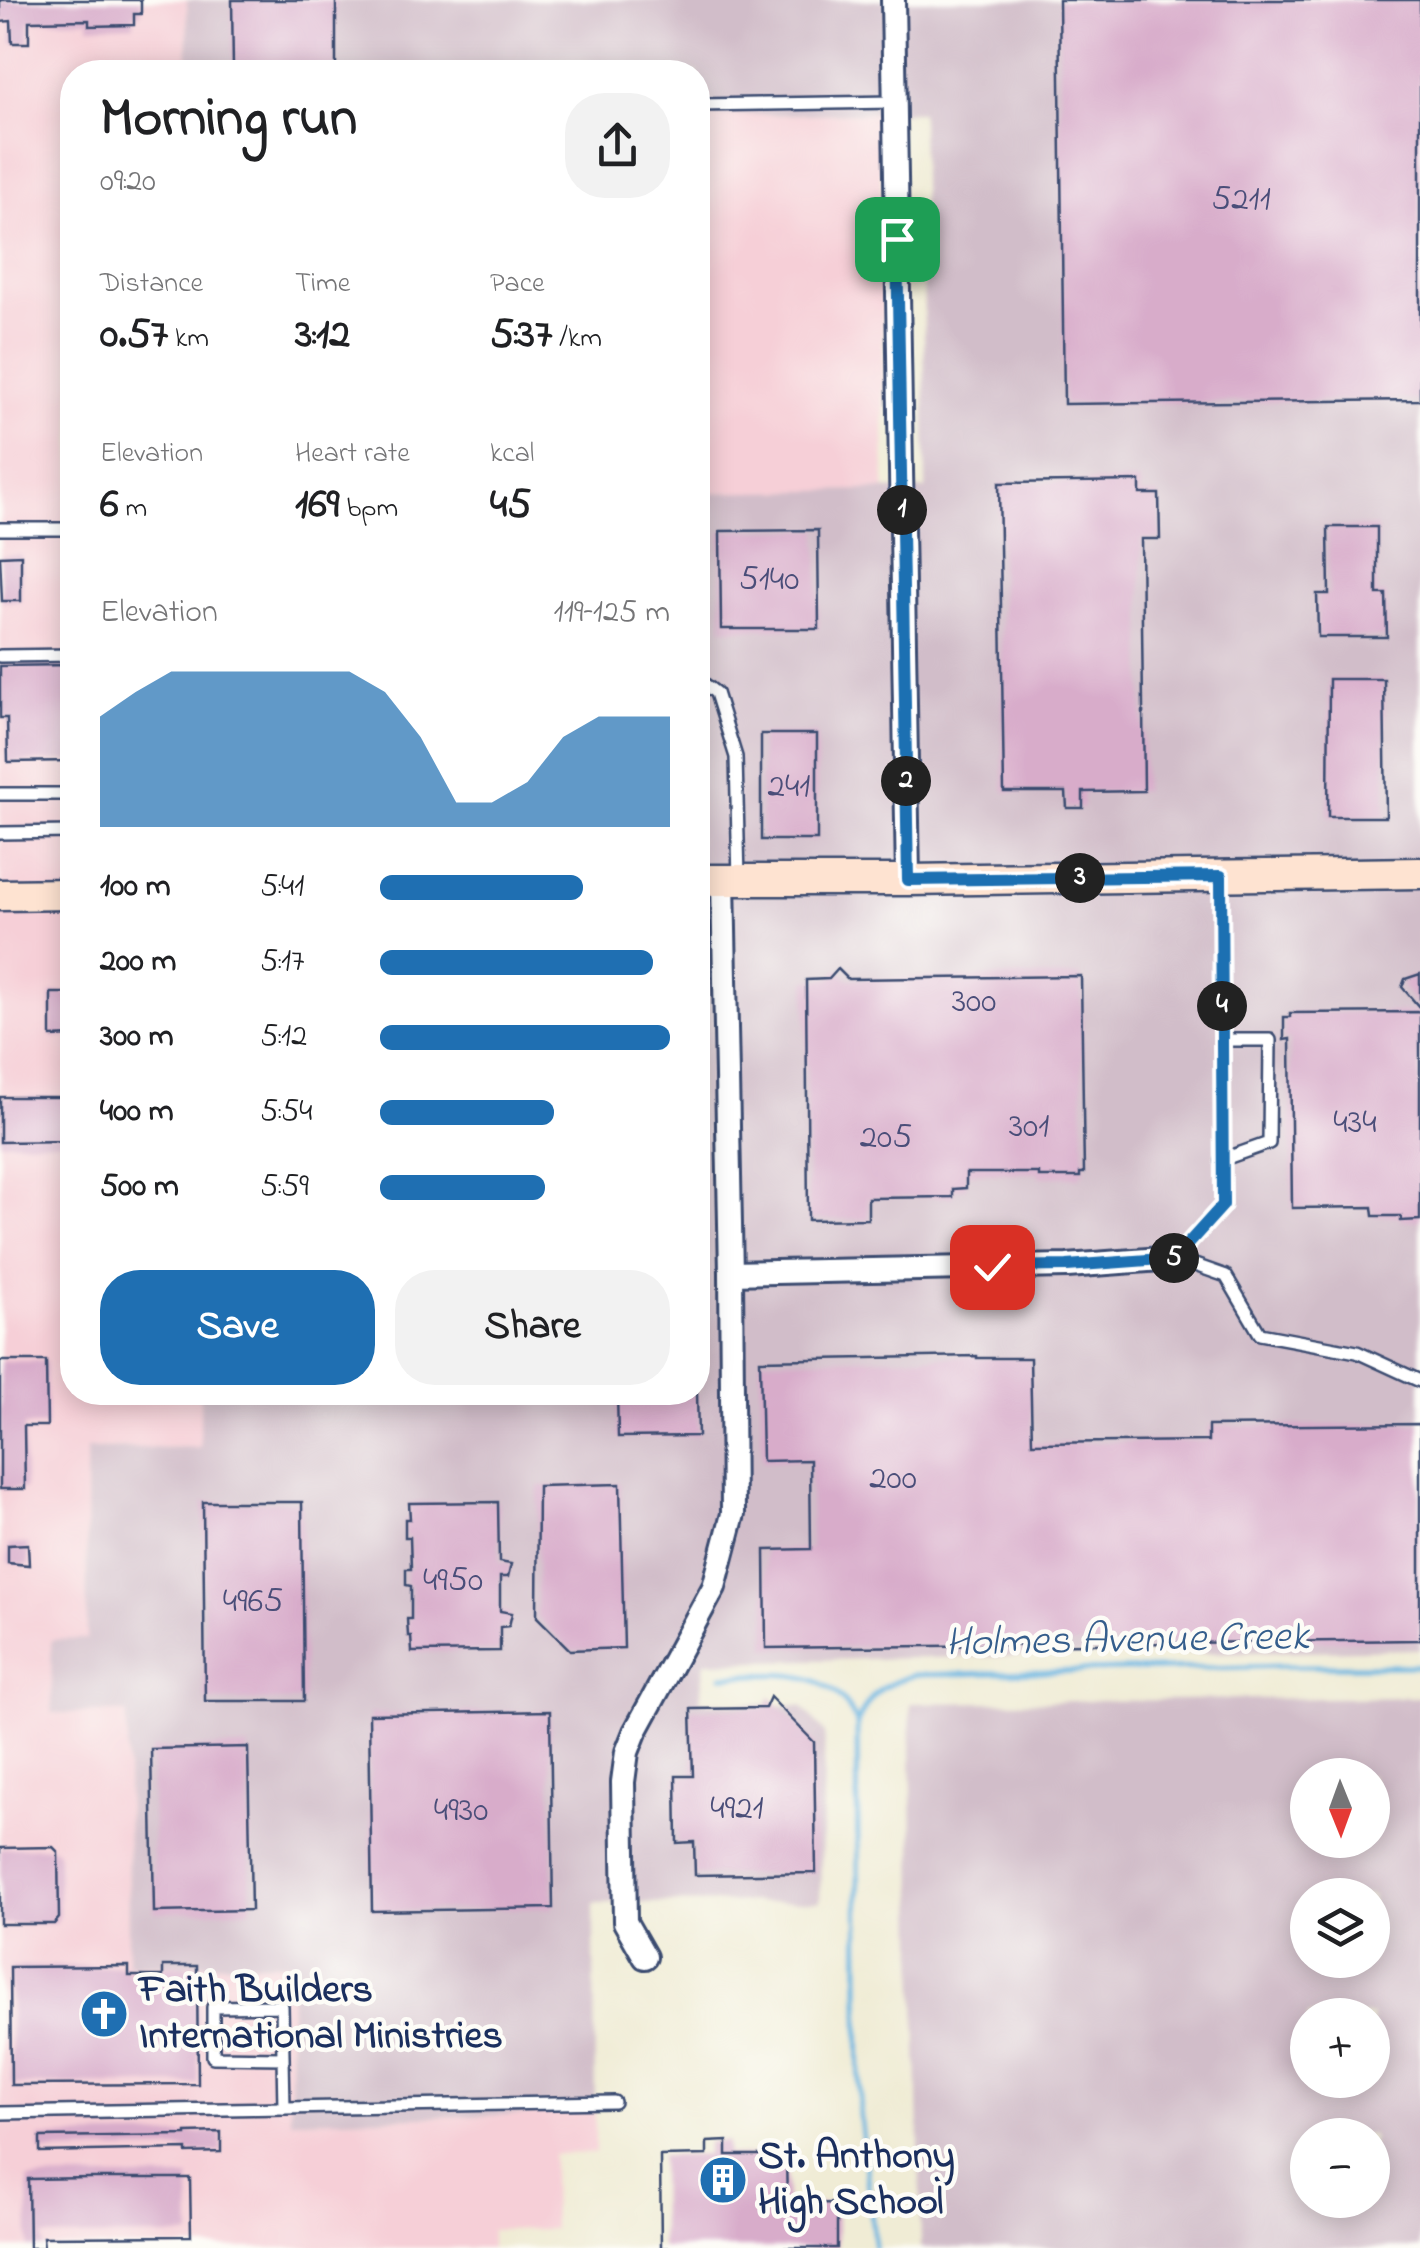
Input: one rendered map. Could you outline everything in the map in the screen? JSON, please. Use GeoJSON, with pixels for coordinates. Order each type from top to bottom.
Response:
{"type":"FeatureCollection","features":[{"type":"Feature","properties":{"kind":"street"},"geometry":{"type":"LineString","coordinates":[[893,0],[908,880]]}},
{"type":"Feature","properties":{"kind":"street"},"geometry":{"type":"LineString","coordinates":[[645,1957],[625,1922],[623,1808],[627,1752],[714,1587],[733,1514],[720,880],[1420,873]]}},
{"type":"Feature","properties":{"kind":"street"},"geometry":{"type":"LineString","coordinates":[[0,895],[60,894]]}},
{"type":"Feature","properties":{"kind":"street"},"geometry":{"type":"LineString","coordinates":[[731,1273],[1054,1266],[1175,1258]]}},
{"type":"Feature","properties":{"kind":"lane"},"geometry":{"type":"LineString","coordinates":[[710,105],[895,102]]}},
{"type":"Feature","properties":{"kind":"lane"},"geometry":{"type":"LineString","coordinates":[[0,530],[60,529]]}},
{"type":"Feature","properties":{"kind":"lane"},"geometry":{"type":"LineString","coordinates":[[0,656],[60,656]]}},
{"type":"Feature","properties":{"kind":"lane"},"geometry":{"type":"LineString","coordinates":[[710,688],[716,693],[736,757],[720,880]]}},
{"type":"Feature","properties":{"kind":"lane"},"geometry":{"type":"LineString","coordinates":[[0,794],[60,794]]}},
{"type":"Feature","properties":{"kind":"lane"},"geometry":{"type":"LineString","coordinates":[[0,833],[60,832]]}},
{"type":"Feature","properties":{"kind":"lane"},"geometry":{"type":"LineString","coordinates":[[1221,876],[1223,1205],[1175,1258],[1226,1276],[1260,1334],[1358,1352],[1420,1381]]}},
{"type":"Feature","properties":{"kind":"lane"},"geometry":{"type":"LineString","coordinates":[[1222,1040],[1270,1040],[1269,1143],[1222,1160]]}},
{"type":"Feature","properties":{"kind":"lane"},"geometry":{"type":"LineString","coordinates":[[283,2058],[214,2057],[214,2007],[282,2006],[284,2108]]}},
{"type":"Feature","properties":{"kind":"lane"},"geometry":{"type":"LineString","coordinates":[[0,2112],[614,2102]]}},
{"type":"Feature","properties":{"kind":"shaded area"},"geometry":{"type":"Polygon","coordinates":[[[0,0],[187,0],[188,60],[60,60],[60,1405],[200,1405],[201,1447],[86,1449],[87,1639],[53,1713],[127,1712],[128,1965],[291,1963],[290,2120],[595,2113],[595,2153],[552,2154],[553,2229],[491,2230],[491,2248],[0,2248],[0,0]]]}},
{"type":"Feature","properties":{"kind":"shaded area"},"geometry":{"type":"Polygon","coordinates":[[[187,0],[1420,0],[1420,1649],[705,1662],[700,1701],[802,1706],[825,1733],[820,1902],[594,1903],[595,2113],[290,2120],[291,1963],[128,1965],[127,1713],[52,1713],[51,1640],[87,1639],[86,1449],[200,1447],[200,1405],[710,1405],[710,493],[926,489],[921,112],[710,116],[710,60],[188,60],[187,0]]]}},
{"type":"Feature","properties":{"kind":"shaded area"},"geometry":{"type":"Polygon","coordinates":[[[880,113],[885,490],[710,493],[710,116],[880,113]]]}},
{"type":"Feature","properties":{"kind":"shaded area"},"geometry":{"type":"Polygon","coordinates":[[[1420,1697],[1420,2248],[921,2248],[910,1703],[1420,1697]]]}},
{"type":"Feature","properties":{"kind":"building"},"geometry":{"type":"Polygon","coordinates":[[[0,0],[141,0],[141,14],[134,14],[134,25],[89,26],[89,20],[29,21],[29,43],[12,43],[11,21],[0,22],[0,0]]]}},
{"type":"Feature","properties":{"kind":"building"},"geometry":{"type":"Polygon","coordinates":[[[232,0],[336,0],[336,60],[233,60],[232,0]]]}},
{"type":"Feature","properties":{"kind":"building"},"geometry":{"type":"Polygon","coordinates":[[[1059,0],[1420,0],[1420,400],[1064,404],[1059,0]]]}},
{"type":"Feature","properties":{"kind":"building"},"geometry":{"type":"Polygon","coordinates":[[[1140,481],[1140,494],[1159,494],[1160,539],[1141,539],[1144,791],[1083,792],[1083,808],[1067,808],[1066,792],[1004,792],[999,483],[1140,481]]]}},
{"type":"Feature","properties":{"kind":"building"},"geometry":{"type":"Polygon","coordinates":[[[1328,527],[1377,527],[1377,594],[1386,594],[1387,637],[1318,637],[1317,594],[1329,594],[1328,527]]]}},
{"type":"Feature","properties":{"kind":"building"},"geometry":{"type":"Polygon","coordinates":[[[818,530],[819,629],[721,629],[720,531],[818,530]]]}},
{"type":"Feature","properties":{"kind":"building"},"geometry":{"type":"Polygon","coordinates":[[[21,555],[21,601],[2,601],[0,556],[21,555]]]}},
{"type":"Feature","properties":{"kind":"building"},"geometry":{"type":"Polygon","coordinates":[[[60,665],[60,761],[8,762],[7,718],[0,718],[0,666],[60,665]]]}},
{"type":"Feature","properties":{"kind":"building"},"geometry":{"type":"Polygon","coordinates":[[[1329,679],[1384,679],[1386,817],[1328,817],[1329,679]]]}},
{"type":"Feature","properties":{"kind":"building"},"geometry":{"type":"Polygon","coordinates":[[[761,734],[817,734],[817,840],[761,840],[761,734]]]}},
{"type":"Feature","properties":{"kind":"building"},"geometry":{"type":"Polygon","coordinates":[[[838,969],[848,979],[1081,976],[1084,1173],[1080,1177],[1039,1177],[1039,1173],[966,1173],[966,1188],[953,1189],[953,1197],[868,1198],[868,1219],[808,1220],[806,980],[829,979],[838,969]]]}},
{"type":"Feature","properties":{"kind":"building"},"geometry":{"type":"Polygon","coordinates":[[[1420,974],[1420,1008],[1402,987],[1405,979],[1420,974]]]}},
{"type":"Feature","properties":{"kind":"building"},"geometry":{"type":"Polygon","coordinates":[[[51,993],[60,993],[60,1037],[51,1037],[51,993]]]}},
{"type":"Feature","properties":{"kind":"building"},"geometry":{"type":"Polygon","coordinates":[[[1420,1012],[1420,1220],[1373,1216],[1372,1207],[1292,1208],[1290,1039],[1284,1040],[1284,1017],[1290,1017],[1290,1013],[1420,1012]]]}},
{"type":"Feature","properties":{"kind":"building"},"geometry":{"type":"Polygon","coordinates":[[[0,1097],[60,1097],[60,1141],[0,1142],[0,1097]]]}},
{"type":"Feature","properties":{"kind":"building"},"geometry":{"type":"Polygon","coordinates":[[[1030,1358],[1032,1443],[1208,1441],[1208,1426],[1420,1424],[1420,1640],[766,1648],[765,1550],[811,1549],[810,1460],[762,1461],[760,1360],[1030,1358]]]}},
{"type":"Feature","properties":{"kind":"building"},"geometry":{"type":"Polygon","coordinates":[[[0,1361],[46,1361],[47,1426],[24,1426],[25,1489],[0,1489],[0,1361]]]}},
{"type":"Feature","properties":{"kind":"building"},"geometry":{"type":"Polygon","coordinates":[[[617,1405],[697,1405],[698,1436],[618,1437],[617,1405]]]}},
{"type":"Feature","properties":{"kind":"building"},"geometry":{"type":"Polygon","coordinates":[[[620,1484],[624,1648],[570,1650],[537,1617],[538,1486],[620,1484]]]}},
{"type":"Feature","properties":{"kind":"building"},"geometry":{"type":"Polygon","coordinates":[[[203,1502],[302,1502],[304,1701],[205,1701],[203,1502]]]}},
{"type":"Feature","properties":{"kind":"building"},"geometry":{"type":"Polygon","coordinates":[[[498,1502],[499,1562],[511,1564],[508,1577],[500,1577],[500,1611],[512,1613],[509,1626],[500,1627],[500,1651],[412,1652],[407,1619],[411,1619],[411,1586],[406,1585],[406,1569],[411,1569],[410,1537],[405,1537],[409,1503],[498,1502]]]}},
{"type":"Feature","properties":{"kind":"building"},"geometry":{"type":"Polygon","coordinates":[[[28,1544],[29,1565],[8,1563],[8,1545],[28,1544]]]}},
{"type":"Feature","properties":{"kind":"building"},"geometry":{"type":"Polygon","coordinates":[[[770,1697],[814,1742],[816,1873],[695,1875],[694,1842],[677,1843],[676,1776],[693,1776],[691,1709],[765,1708],[770,1697]]]}},
{"type":"Feature","properties":{"kind":"building"},"geometry":{"type":"Polygon","coordinates":[[[550,1711],[553,1908],[372,1911],[369,1714],[550,1711]]]}},
{"type":"Feature","properties":{"kind":"building"},"geometry":{"type":"Polygon","coordinates":[[[248,1747],[251,1910],[154,1912],[151,1749],[248,1747]]]}},
{"type":"Feature","properties":{"kind":"building"},"geometry":{"type":"Polygon","coordinates":[[[53,1847],[58,1852],[59,1918],[54,1924],[0,1924],[0,1848],[53,1847]]]}},
{"type":"Feature","properties":{"kind":"building","name":"Faith Builders International Ministries"},"geometry":{"type":"Polygon","coordinates":[[[129,1966],[129,1976],[163,1976],[163,1966],[197,1966],[198,2084],[11,2085],[10,1967],[129,1966]]]}},
{"type":"Feature","properties":{"kind":"building"},"geometry":{"type":"Polygon","coordinates":[[[221,2132],[221,2152],[40,2152],[40,2137],[221,2132]]]}},
{"type":"Feature","properties":{"kind":"building","name":"St. Anthony High School"},"geometry":{"type":"Polygon","coordinates":[[[727,2141],[727,2155],[786,2155],[787,2204],[837,2203],[837,2248],[661,2248],[660,2156],[707,2155],[707,2142],[727,2141]]]}},
{"type":"Feature","properties":{"kind":"building"},"geometry":{"type":"Polygon","coordinates":[[[190,2178],[191,2236],[43,2237],[44,2248],[29,2248],[28,2179],[190,2178]]]}},
{"type":"Feature","properties":{"kind":"waterway","name":"Holmes Avenue Creek"},"geometry":{"type":"LineString","coordinates":[[875,2248],[860,2116],[857,1723],[873,1697],[885,1687],[914,1675],[1420,1666]]}},
{"type":"Feature","properties":{"kind":"waterway","name":"Holmes Avenue Creek"},"geometry":{"type":"LineString","coordinates":[[722,1676],[782,1675],[817,1681],[832,1690],[857,1723]]}},
{"type":"Feature","properties":{"kind":"place","name":"Faith Builders International Ministries"},"geometry":{"type":"Point","coordinates":[104,2014]}},
{"type":"Feature","properties":{"kind":"place","name":"St. Anthony High School"},"geometry":{"type":"Point","coordinates":[723,2180]}},
{"type":"Feature","properties":{"kind":"route"},"geometry":{"type":"LineString","coordinates":[[897,239],[908,880],[1221,876],[1223,1205],[1175,1258],[992,1267]]}}]}
